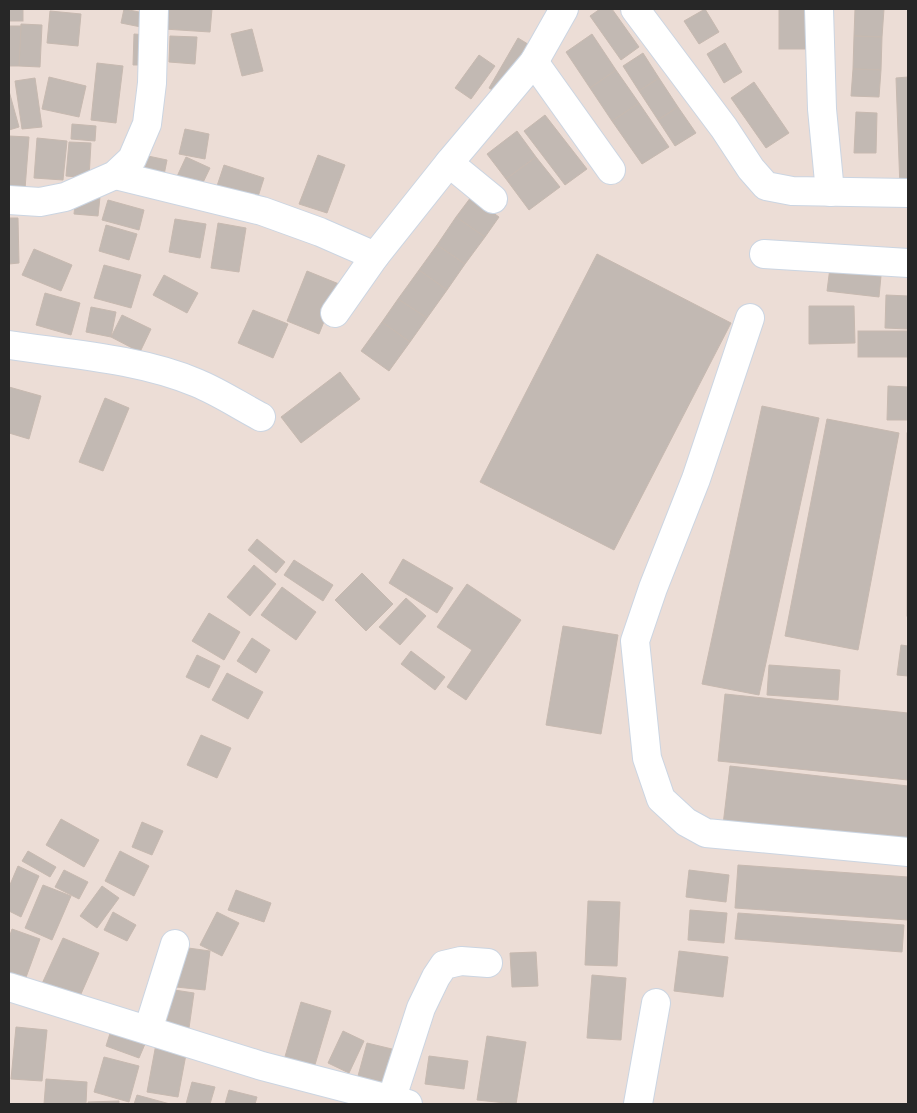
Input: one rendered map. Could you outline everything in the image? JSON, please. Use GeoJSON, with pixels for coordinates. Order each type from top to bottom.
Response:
{"type":"FeatureCollection","features":[{"type":"Feature","properties":{"kind":"street"},"geometry":{"type":"LineString","coordinates":[[9,200],[40,202],[65,197],[115,175],[132,159],[146,124],[152,83],[154,9]]}},
{"type":"Feature","properties":{"kind":"street"},"geometry":{"type":"LineString","coordinates":[[335,313],[375,256],[449,163],[534,62],[564,9]]}},
{"type":"Feature","properties":{"kind":"street"},"geometry":{"type":"LineString","coordinates":[[635,9],[759,178],[792,191],[908,193]]}},
{"type":"Feature","properties":{"kind":"street"},"geometry":{"type":"LineString","coordinates":[[819,9],[822,109],[830,192]]}},
{"type":"Feature","properties":{"kind":"street"},"geometry":{"type":"LineString","coordinates":[[534,62],[611,170]]}},
{"type":"Feature","properties":{"kind":"street"},"geometry":{"type":"LineString","coordinates":[[449,163],[493,199]]}},
{"type":"Feature","properties":{"kind":"street"},"geometry":{"type":"LineString","coordinates":[[115,175],[262,211],[320,232],[375,256]]}},
{"type":"Feature","properties":{"kind":"street"},"geometry":{"type":"LineString","coordinates":[[764,254],[908,263]]}},
{"type":"Feature","properties":{"kind":"street"},"geometry":{"type":"LineString","coordinates":[[750,318],[696,479],[653,588],[635,640],[647,758],[661,799],[686,822],[706,832],[908,852]]}},
{"type":"Feature","properties":{"kind":"street"},"geometry":{"type":"LineString","coordinates":[[9,345],[120,362],[164,371],[197,383],[261,417]]}},
{"type":"Feature","properties":{"kind":"street"},"geometry":{"type":"LineString","coordinates":[[148,1030],[175,944]]}},
{"type":"Feature","properties":{"kind":"street"},"geometry":{"type":"LineString","coordinates":[[9,987],[262,1066],[396,1103],[421,1008],[436,977],[444,965],[461,961],[488,963]]}},
{"type":"Feature","properties":{"kind":"street"},"geometry":{"type":"LineString","coordinates":[[638,1104],[656,1003]]}},
{"type":"Feature","properties":{"kind":"building"},"geometry":{"type":"Polygon","coordinates":[[[9,9],[23,9],[23,21],[9,21],[9,9]]]}},
{"type":"Feature","properties":{"kind":"building"},"geometry":{"type":"Polygon","coordinates":[[[124,9],[149,14],[146,28],[121,23],[124,9]]]}},
{"type":"Feature","properties":{"kind":"building"},"geometry":{"type":"Polygon","coordinates":[[[165,9],[212,9],[210,32],[164,29],[165,9]]]}},
{"type":"Feature","properties":{"kind":"building"},"geometry":{"type":"Polygon","coordinates":[[[600,9],[612,9],[639,47],[621,60],[590,16],[600,9]]]}},
{"type":"Feature","properties":{"kind":"building"},"geometry":{"type":"Polygon","coordinates":[[[705,9],[719,32],[699,44],[684,21],[705,9]]]}},
{"type":"Feature","properties":{"kind":"building"},"geometry":{"type":"Polygon","coordinates":[[[779,9],[810,9],[810,49],[779,49],[779,9]]]}},
{"type":"Feature","properties":{"kind":"building"},"geometry":{"type":"Polygon","coordinates":[[[855,9],[884,9],[882,37],[854,36],[855,9]]]}},
{"type":"Feature","properties":{"kind":"building"},"geometry":{"type":"Polygon","coordinates":[[[50,11],[81,14],[78,46],[47,43],[50,11]]]}},
{"type":"Feature","properties":{"kind":"building"},"geometry":{"type":"Polygon","coordinates":[[[21,24],[42,25],[40,67],[19,66],[21,24]]]}},
{"type":"Feature","properties":{"kind":"building"},"geometry":{"type":"Polygon","coordinates":[[[9,26],[21,26],[19,66],[9,66],[9,26]]]}},
{"type":"Feature","properties":{"kind":"building"},"geometry":{"type":"Polygon","coordinates":[[[252,29],[263,71],[242,76],[231,34],[252,29]]]}},
{"type":"Feature","properties":{"kind":"building"},"geometry":{"type":"Polygon","coordinates":[[[134,34],[148,35],[147,65],[133,65],[134,34]]]}},
{"type":"Feature","properties":{"kind":"building"},"geometry":{"type":"Polygon","coordinates":[[[592,34],[616,70],[590,88],[566,52],[592,34]]]}},
{"type":"Feature","properties":{"kind":"building"},"geometry":{"type":"Polygon","coordinates":[[[170,36],[197,37],[195,64],[169,62],[170,36]]]}},
{"type":"Feature","properties":{"kind":"building"},"geometry":{"type":"Polygon","coordinates":[[[854,36],[882,37],[881,70],[853,69],[854,36]]]}},
{"type":"Feature","properties":{"kind":"building"},"geometry":{"type":"Polygon","coordinates":[[[518,38],[531,46],[503,96],[489,88],[518,38]]]}},
{"type":"Feature","properties":{"kind":"building"},"geometry":{"type":"Polygon","coordinates":[[[725,43],[742,72],[724,83],[707,54],[725,43]]]}},
{"type":"Feature","properties":{"kind":"building"},"geometry":{"type":"Polygon","coordinates":[[[643,53],[659,78],[639,91],[623,66],[643,53]]]}},
{"type":"Feature","properties":{"kind":"building"},"geometry":{"type":"Polygon","coordinates":[[[479,55],[495,66],[471,99],[455,88],[479,55]]]}},
{"type":"Feature","properties":{"kind":"building"},"geometry":{"type":"Polygon","coordinates":[[[97,63],[123,66],[116,123],[91,120],[97,63]]]}},
{"type":"Feature","properties":{"kind":"building"},"geometry":{"type":"Polygon","coordinates":[[[853,69],[881,70],[879,97],[851,96],[853,69]]]}},
{"type":"Feature","properties":{"kind":"building"},"geometry":{"type":"Polygon","coordinates":[[[616,70],[639,103],[612,121],[590,88],[616,70]]]}},
{"type":"Feature","properties":{"kind":"building"},"geometry":{"type":"Polygon","coordinates":[[[49,77],[86,86],[79,117],[42,109],[49,77]]]}},
{"type":"Feature","properties":{"kind":"building"},"geometry":{"type":"Polygon","coordinates":[[[908,77],[908,188],[900,188],[896,78],[908,77]]]}},
{"type":"Feature","properties":{"kind":"building"},"geometry":{"type":"Polygon","coordinates":[[[35,78],[42,127],[22,129],[15,81],[35,78]]]}},
{"type":"Feature","properties":{"kind":"building"},"geometry":{"type":"Polygon","coordinates":[[[659,78],[678,107],[658,120],[639,91],[659,78]]]}},
{"type":"Feature","properties":{"kind":"building"},"geometry":{"type":"Polygon","coordinates":[[[754,82],[789,133],[766,148],[731,98],[754,82]]]}},
{"type":"Feature","properties":{"kind":"building"},"geometry":{"type":"Polygon","coordinates":[[[9,91],[19,127],[9,130],[9,91]]]}},
{"type":"Feature","properties":{"kind":"building"},"geometry":{"type":"Polygon","coordinates":[[[639,103],[669,147],[642,164],[612,121],[639,103]]]}},
{"type":"Feature","properties":{"kind":"building"},"geometry":{"type":"Polygon","coordinates":[[[678,107],[696,133],[675,146],[658,120],[678,107]]]}},
{"type":"Feature","properties":{"kind":"building"},"geometry":{"type":"Polygon","coordinates":[[[856,112],[877,113],[876,153],[854,153],[856,112]]]}},
{"type":"Feature","properties":{"kind":"building"},"geometry":{"type":"Polygon","coordinates":[[[545,115],[587,169],[565,185],[524,131],[545,115]]]}},
{"type":"Feature","properties":{"kind":"building"},"geometry":{"type":"Polygon","coordinates":[[[72,124],[96,126],[95,141],[71,139],[72,124]]]}},
{"type":"Feature","properties":{"kind":"building"},"geometry":{"type":"Polygon","coordinates":[[[185,129],[209,134],[205,159],[179,154],[185,129]]]}},
{"type":"Feature","properties":{"kind":"building"},"geometry":{"type":"Polygon","coordinates":[[[517,131],[536,157],[506,179],[487,154],[517,131]]]}},
{"type":"Feature","properties":{"kind":"building"},"geometry":{"type":"Polygon","coordinates":[[[9,136],[29,137],[25,189],[9,188],[9,136]]]}},
{"type":"Feature","properties":{"kind":"building"},"geometry":{"type":"Polygon","coordinates":[[[37,138],[67,141],[63,180],[34,178],[37,138]]]}},
{"type":"Feature","properties":{"kind":"building"},"geometry":{"type":"Polygon","coordinates":[[[69,142],[91,143],[89,178],[66,176],[69,142]]]}},
{"type":"Feature","properties":{"kind":"building"},"geometry":{"type":"Polygon","coordinates":[[[318,155],[345,165],[327,213],[299,204],[318,155]]]}},
{"type":"Feature","properties":{"kind":"building"},"geometry":{"type":"Polygon","coordinates":[[[148,156],[167,160],[163,180],[143,176],[148,156]]]}},
{"type":"Feature","properties":{"kind":"building"},"geometry":{"type":"Polygon","coordinates":[[[186,157],[210,168],[197,195],[174,183],[186,157]]]}},
{"type":"Feature","properties":{"kind":"building"},"geometry":{"type":"Polygon","coordinates":[[[536,157],[560,187],[529,210],[506,179],[536,157]]]}},
{"type":"Feature","properties":{"kind":"building"},"geometry":{"type":"Polygon","coordinates":[[[224,165],[264,178],[256,203],[216,189],[224,165]]]}},
{"type":"Feature","properties":{"kind":"building"},"geometry":{"type":"Polygon","coordinates":[[[76,195],[100,197],[98,216],[74,214],[76,195]]]}},
{"type":"Feature","properties":{"kind":"building"},"geometry":{"type":"Polygon","coordinates":[[[471,197],[499,217],[485,237],[456,217],[471,197]]]}},
{"type":"Feature","properties":{"kind":"building"},"geometry":{"type":"Polygon","coordinates":[[[108,200],[144,210],[139,230],[102,220],[108,200]]]}},
{"type":"Feature","properties":{"kind":"building"},"geometry":{"type":"Polygon","coordinates":[[[456,217],[485,237],[465,264],[437,245],[456,217]]]}},
{"type":"Feature","properties":{"kind":"building"},"geometry":{"type":"Polygon","coordinates":[[[9,218],[18,218],[19,263],[9,264],[9,218]]]}},
{"type":"Feature","properties":{"kind":"building"},"geometry":{"type":"Polygon","coordinates":[[[175,219],[206,224],[200,258],[169,252],[175,219]]]}},
{"type":"Feature","properties":{"kind":"building"},"geometry":{"type":"Polygon","coordinates":[[[218,223],[246,228],[239,272],[211,268],[218,223]]]}},
{"type":"Feature","properties":{"kind":"building"},"geometry":{"type":"Polygon","coordinates":[[[106,225],[137,234],[129,260],[99,251],[106,225]]]}},
{"type":"Feature","properties":{"kind":"building"},"geometry":{"type":"Polygon","coordinates":[[[437,245],[465,264],[447,290],[419,270],[437,245]]]}},
{"type":"Feature","properties":{"kind":"building"},"geometry":{"type":"Polygon","coordinates":[[[34,249],[72,265],[61,291],[22,275],[34,249]]]}},
{"type":"Feature","properties":{"kind":"building"},"geometry":{"type":"Polygon","coordinates":[[[597,254],[731,323],[614,550],[480,482],[597,254]]]}},
{"type":"Feature","properties":{"kind":"building"},"geometry":{"type":"Polygon","coordinates":[[[831,260],[882,265],[879,297],[827,291],[831,260]]]}},
{"type":"Feature","properties":{"kind":"building"},"geometry":{"type":"Polygon","coordinates":[[[104,265],[141,275],[131,308],[94,298],[104,265]]]}},
{"type":"Feature","properties":{"kind":"building"},"geometry":{"type":"Polygon","coordinates":[[[419,270],[447,290],[427,318],[398,299],[419,270]]]}},
{"type":"Feature","properties":{"kind":"building"},"geometry":{"type":"Polygon","coordinates":[[[307,271],[339,284],[319,334],[287,321],[307,271]]]}},
{"type":"Feature","properties":{"kind":"building"},"geometry":{"type":"Polygon","coordinates":[[[164,275],[198,293],[187,313],[153,295],[164,275]]]}},
{"type":"Feature","properties":{"kind":"building"},"geometry":{"type":"Polygon","coordinates":[[[45,293],[80,303],[71,335],[36,325],[45,293]]]}},
{"type":"Feature","properties":{"kind":"building"},"geometry":{"type":"Polygon","coordinates":[[[886,295],[908,296],[908,329],[885,328],[886,295]]]}},
{"type":"Feature","properties":{"kind":"building"},"geometry":{"type":"Polygon","coordinates":[[[398,299],[427,318],[410,342],[382,322],[398,299]]]}},
{"type":"Feature","properties":{"kind":"building"},"geometry":{"type":"Polygon","coordinates":[[[809,306],[854,306],[855,343],[809,344],[809,306]]]}},
{"type":"Feature","properties":{"kind":"building"},"geometry":{"type":"Polygon","coordinates":[[[91,307],[116,312],[111,337],[86,332],[91,307]]]}},
{"type":"Feature","properties":{"kind":"building"},"geometry":{"type":"Polygon","coordinates":[[[253,310],[288,324],[273,358],[238,343],[253,310]]]}},
{"type":"Feature","properties":{"kind":"building"},"geometry":{"type":"Polygon","coordinates":[[[122,315],[151,329],[140,352],[111,337],[122,315]]]}},
{"type":"Feature","properties":{"kind":"building"},"geometry":{"type":"Polygon","coordinates":[[[382,322],[410,342],[389,371],[361,351],[382,322]]]}},
{"type":"Feature","properties":{"kind":"building"},"geometry":{"type":"Polygon","coordinates":[[[858,331],[908,331],[908,357],[858,357],[858,331]]]}},
{"type":"Feature","properties":{"kind":"building"},"geometry":{"type":"Polygon","coordinates":[[[340,372],[360,399],[301,443],[281,417],[340,372]]]}},
{"type":"Feature","properties":{"kind":"building"},"geometry":{"type":"Polygon","coordinates":[[[888,386],[908,387],[908,420],[887,420],[888,386]]]}},
{"type":"Feature","properties":{"kind":"building"},"geometry":{"type":"Polygon","coordinates":[[[9,387],[41,396],[29,439],[9,433],[9,387]]]}},
{"type":"Feature","properties":{"kind":"building"},"geometry":{"type":"Polygon","coordinates":[[[105,398],[129,408],[103,471],[79,462],[105,398]]]}},
{"type":"Feature","properties":{"kind":"building"},"geometry":{"type":"Polygon","coordinates":[[[762,406],[819,418],[759,695],[702,684],[762,406]]]}},
{"type":"Feature","properties":{"kind":"building"},"geometry":{"type":"Polygon","coordinates":[[[827,419],[899,433],[858,650],[785,636],[827,419]]]}},
{"type":"Feature","properties":{"kind":"building"},"geometry":{"type":"Polygon","coordinates":[[[908,433],[908,616],[907,616],[908,433]]]}},
{"type":"Feature","properties":{"kind":"building"},"geometry":{"type":"Polygon","coordinates":[[[257,539],[285,562],[276,573],[248,550],[257,539]]]}},
{"type":"Feature","properties":{"kind":"building"},"geometry":{"type":"Polygon","coordinates":[[[403,559],[453,588],[437,613],[389,583],[403,559]]]}},
{"type":"Feature","properties":{"kind":"building"},"geometry":{"type":"Polygon","coordinates":[[[294,560],[333,585],[323,601],[284,575],[294,560]]]}},
{"type":"Feature","properties":{"kind":"building"},"geometry":{"type":"Polygon","coordinates":[[[254,565],[276,584],[250,616],[227,597],[254,565]]]}},
{"type":"Feature","properties":{"kind":"building"},"geometry":{"type":"Polygon","coordinates":[[[362,573],[393,604],[366,631],[335,600],[362,573]]]}},
{"type":"Feature","properties":{"kind":"building"},"geometry":{"type":"Polygon","coordinates":[[[467,584],[521,620],[466,700],[447,687],[472,650],[437,627],[467,584]]]}},
{"type":"Feature","properties":{"kind":"building"},"geometry":{"type":"Polygon","coordinates":[[[282,587],[316,612],[296,640],[261,615],[282,587]]]}},
{"type":"Feature","properties":{"kind":"building"},"geometry":{"type":"Polygon","coordinates":[[[406,598],[426,616],[400,645],[379,627],[406,598]]]}},
{"type":"Feature","properties":{"kind":"building"},"geometry":{"type":"Polygon","coordinates":[[[209,613],[240,632],[224,660],[192,641],[209,613]]]}},
{"type":"Feature","properties":{"kind":"building"},"geometry":{"type":"Polygon","coordinates":[[[563,626],[618,635],[601,734],[546,725],[563,626]]]}},
{"type":"Feature","properties":{"kind":"building"},"geometry":{"type":"Polygon","coordinates":[[[252,638],[270,650],[256,673],[237,661],[252,638]]]}},
{"type":"Feature","properties":{"kind":"building"},"geometry":{"type":"Polygon","coordinates":[[[901,645],[908,646],[908,676],[897,675],[901,645]]]}},
{"type":"Feature","properties":{"kind":"building"},"geometry":{"type":"Polygon","coordinates":[[[411,651],[445,677],[435,690],[401,664],[411,651]]]}},
{"type":"Feature","properties":{"kind":"building"},"geometry":{"type":"Polygon","coordinates":[[[197,655],[220,666],[209,688],[186,677],[197,655]]]}},
{"type":"Feature","properties":{"kind":"building"},"geometry":{"type":"Polygon","coordinates":[[[769,665],[840,670],[838,700],[767,695],[769,665]]]}},
{"type":"Feature","properties":{"kind":"building"},"geometry":{"type":"Polygon","coordinates":[[[227,673],[263,692],[248,719],[212,700],[227,673]]]}},
{"type":"Feature","properties":{"kind":"building"},"geometry":{"type":"Polygon","coordinates":[[[725,694],[908,713],[908,780],[718,761],[725,694]]]}},
{"type":"Feature","properties":{"kind":"building"},"geometry":{"type":"Polygon","coordinates":[[[201,735],[231,748],[217,778],[187,765],[201,735]]]}},
{"type":"Feature","properties":{"kind":"building"},"geometry":{"type":"Polygon","coordinates":[[[730,766],[908,786],[908,846],[723,825],[730,766]]]}},
{"type":"Feature","properties":{"kind":"building"},"geometry":{"type":"Polygon","coordinates":[[[61,819],[99,840],[84,867],[46,845],[61,819]]]}},
{"type":"Feature","properties":{"kind":"building"},"geometry":{"type":"Polygon","coordinates":[[[142,822],[163,831],[152,855],[132,847],[142,822]]]}},
{"type":"Feature","properties":{"kind":"building"},"geometry":{"type":"Polygon","coordinates":[[[28,851],[56,867],[50,877],[22,861],[28,851]]]}},
{"type":"Feature","properties":{"kind":"building"},"geometry":{"type":"Polygon","coordinates":[[[120,851],[149,866],[134,896],[105,881],[120,851]]]}},
{"type":"Feature","properties":{"kind":"building"},"geometry":{"type":"Polygon","coordinates":[[[738,865],[908,877],[908,920],[735,908],[738,865]]]}},
{"type":"Feature","properties":{"kind":"building"},"geometry":{"type":"Polygon","coordinates":[[[18,866],[39,876],[21,917],[9,911],[9,887],[18,866]]]}},
{"type":"Feature","properties":{"kind":"building"},"geometry":{"type":"Polygon","coordinates":[[[64,870],[88,882],[79,899],[55,887],[64,870]]]}},
{"type":"Feature","properties":{"kind":"building"},"geometry":{"type":"Polygon","coordinates":[[[689,870],[729,875],[726,902],[686,897],[689,870]]]}},
{"type":"Feature","properties":{"kind":"building"},"geometry":{"type":"Polygon","coordinates":[[[43,885],[71,896],[52,940],[25,928],[43,885]]]}},
{"type":"Feature","properties":{"kind":"building"},"geometry":{"type":"Polygon","coordinates":[[[102,886],[119,898],[97,928],[80,916],[102,886]]]}},
{"type":"Feature","properties":{"kind":"building"},"geometry":{"type":"Polygon","coordinates":[[[236,890],[271,903],[264,922],[228,910],[236,890]]]}},
{"type":"Feature","properties":{"kind":"building"},"geometry":{"type":"Polygon","coordinates":[[[588,901],[620,902],[617,966],[585,965],[588,901]]]}},
{"type":"Feature","properties":{"kind":"building"},"geometry":{"type":"Polygon","coordinates":[[[690,910],[727,913],[724,943],[688,940],[690,910]]]}},
{"type":"Feature","properties":{"kind":"building"},"geometry":{"type":"Polygon","coordinates":[[[113,912],[136,925],[127,941],[104,930],[113,912]]]}},
{"type":"Feature","properties":{"kind":"building"},"geometry":{"type":"Polygon","coordinates":[[[217,912],[239,923],[222,956],[200,945],[217,912]]]}},
{"type":"Feature","properties":{"kind":"building"},"geometry":{"type":"Polygon","coordinates":[[[738,913],[904,925],[902,952],[735,939],[738,913]]]}},
{"type":"Feature","properties":{"kind":"building"},"geometry":{"type":"Polygon","coordinates":[[[12,929],[40,939],[25,980],[9,973],[9,938],[12,929]]]}},
{"type":"Feature","properties":{"kind":"building"},"geometry":{"type":"Polygon","coordinates":[[[63,938],[99,953],[77,1003],[40,988],[63,938]]]}},
{"type":"Feature","properties":{"kind":"building"},"geometry":{"type":"Polygon","coordinates":[[[181,947],[210,951],[205,990],[176,987],[181,947]]]}},
{"type":"Feature","properties":{"kind":"building"},"geometry":{"type":"Polygon","coordinates":[[[679,951],[728,957],[723,997],[674,991],[679,951]]]}},
{"type":"Feature","properties":{"kind":"building"},"geometry":{"type":"Polygon","coordinates":[[[536,952],[538,986],[512,987],[510,953],[536,952]]]}},
{"type":"Feature","properties":{"kind":"building"},"geometry":{"type":"Polygon","coordinates":[[[592,975],[626,978],[621,1040],[587,1038],[592,975]]]}},
{"type":"Feature","properties":{"kind":"building"},"geometry":{"type":"Polygon","coordinates":[[[168,989],[194,993],[188,1035],[161,1031],[168,989]]]}},
{"type":"Feature","properties":{"kind":"building"},"geometry":{"type":"Polygon","coordinates":[[[301,1002],[331,1011],[314,1068],[284,1060],[301,1002]]]}},
{"type":"Feature","properties":{"kind":"building"},"geometry":{"type":"Polygon","coordinates":[[[113,1024],[148,1037],[139,1058],[106,1046],[113,1024]]]}},
{"type":"Feature","properties":{"kind":"building"},"geometry":{"type":"Polygon","coordinates":[[[16,1027],[47,1030],[42,1081],[11,1079],[16,1027]]]}},
{"type":"Feature","properties":{"kind":"building"},"geometry":{"type":"Polygon","coordinates":[[[343,1031],[364,1041],[349,1073],[328,1063],[343,1031]]]}},
{"type":"Feature","properties":{"kind":"building"},"geometry":{"type":"Polygon","coordinates":[[[487,1036],[526,1042],[516,1104],[477,1100],[487,1036]]]}},
{"type":"Feature","properties":{"kind":"building"},"geometry":{"type":"Polygon","coordinates":[[[367,1043],[392,1049],[383,1082],[358,1076],[367,1043]]]}},
{"type":"Feature","properties":{"kind":"building"},"geometry":{"type":"Polygon","coordinates":[[[156,1044],[187,1049],[178,1097],[147,1092],[156,1044]]]}},
{"type":"Feature","properties":{"kind":"building"},"geometry":{"type":"Polygon","coordinates":[[[429,1056],[468,1061],[464,1089],[425,1084],[429,1056]]]}},
{"type":"Feature","properties":{"kind":"building"},"geometry":{"type":"Polygon","coordinates":[[[104,1057],[139,1066],[129,1102],[94,1092],[104,1057]]]}},
{"type":"Feature","properties":{"kind":"building"},"geometry":{"type":"Polygon","coordinates":[[[46,1079],[87,1082],[86,1104],[44,1104],[46,1079]]]}},
{"type":"Feature","properties":{"kind":"building"},"geometry":{"type":"Polygon","coordinates":[[[192,1082],[215,1087],[210,1104],[186,1104],[192,1082]]]}},
{"type":"Feature","properties":{"kind":"building"},"geometry":{"type":"Polygon","coordinates":[[[229,1090],[257,1097],[255,1104],[225,1104],[229,1090]]]}},
{"type":"Feature","properties":{"kind":"building"},"geometry":{"type":"Polygon","coordinates":[[[137,1095],[170,1104],[134,1104],[137,1095]]]}},
{"type":"Feature","properties":{"kind":"building"},"geometry":{"type":"Polygon","coordinates":[[[119,1101],[119,1104],[88,1104],[88,1102],[119,1101]]]}}]}
